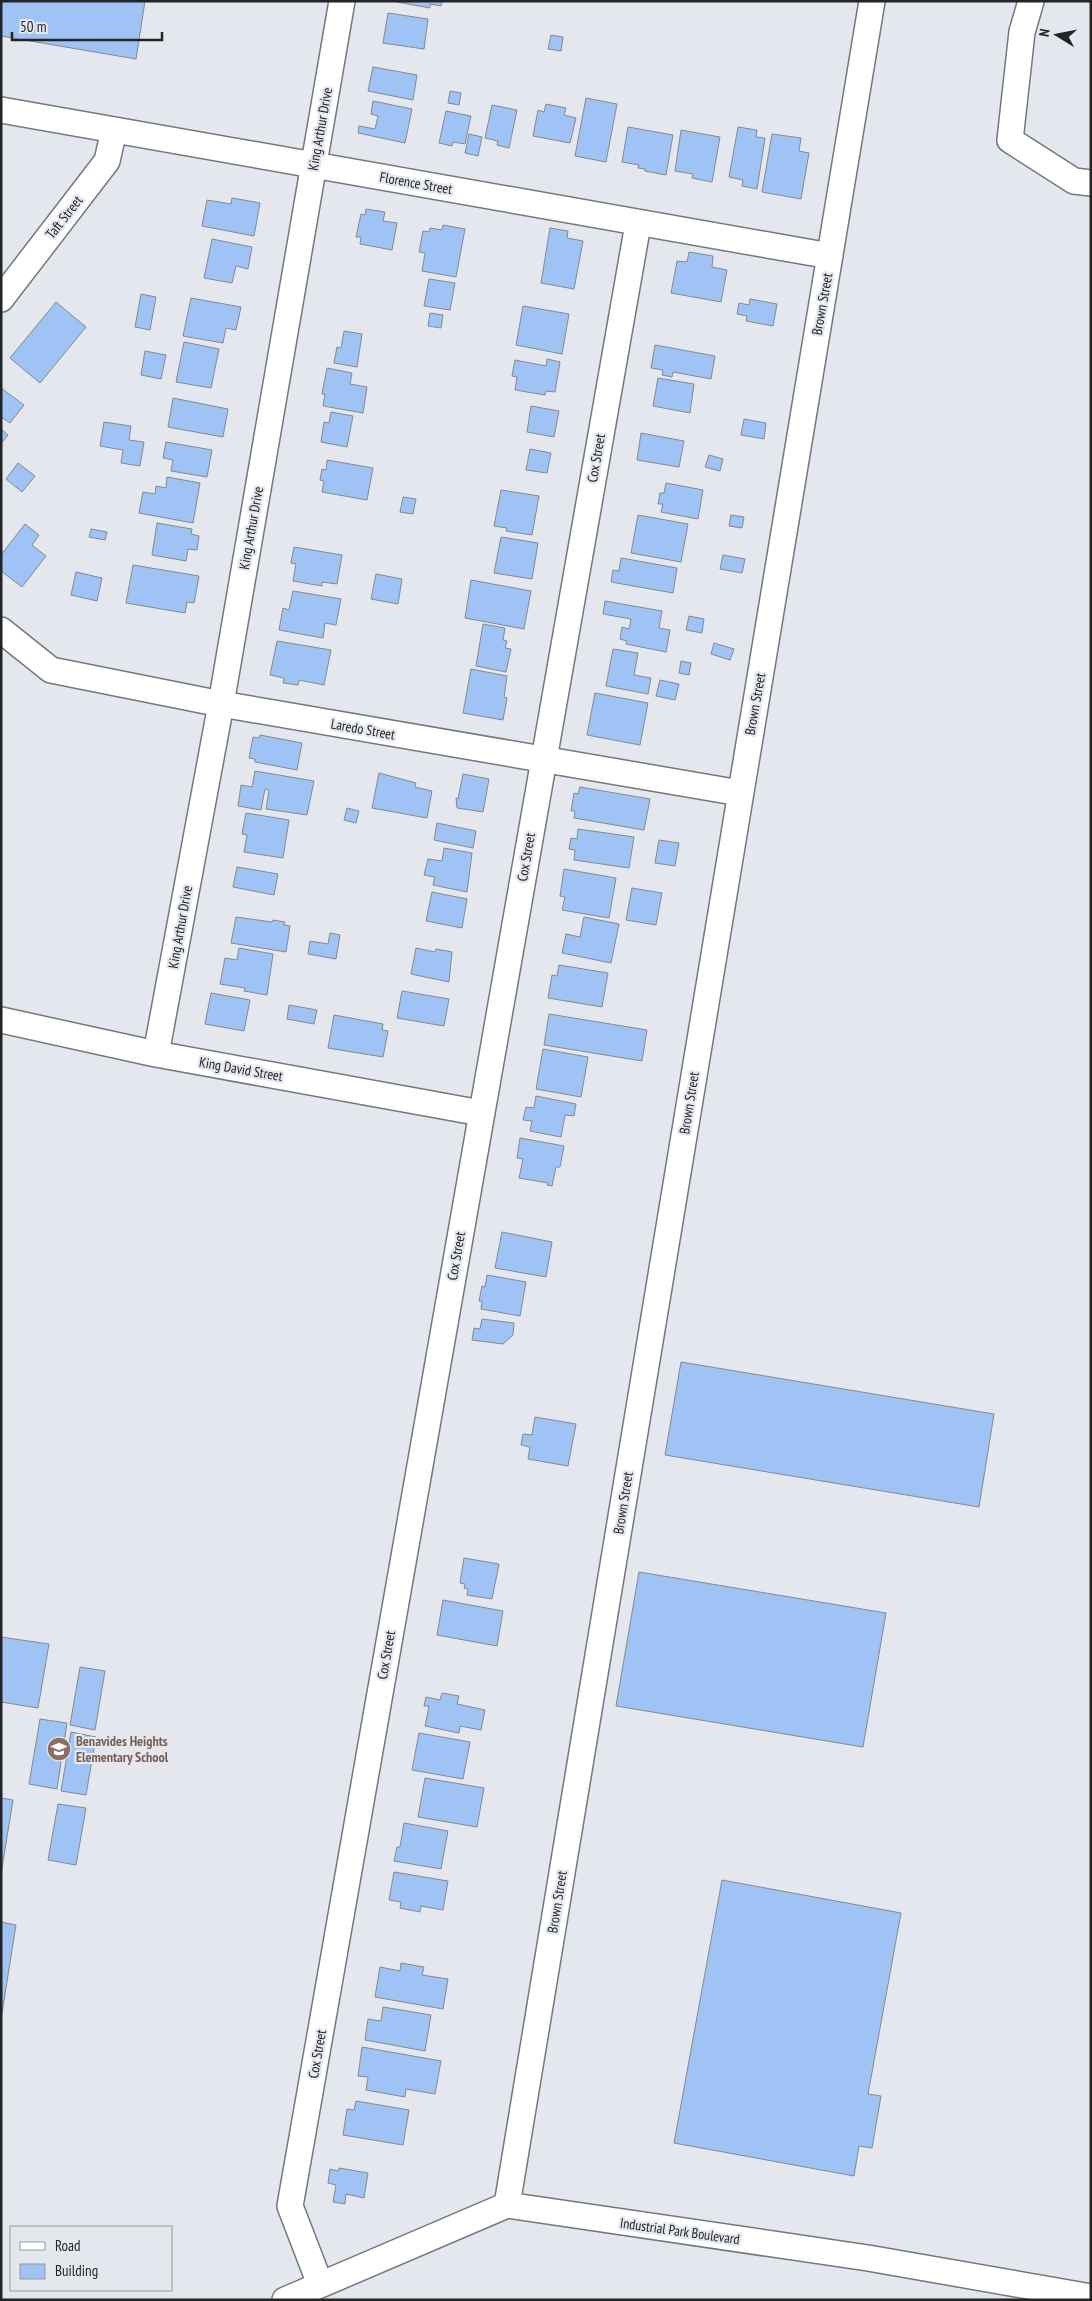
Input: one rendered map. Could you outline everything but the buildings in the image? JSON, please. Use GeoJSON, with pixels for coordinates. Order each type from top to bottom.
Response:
{"type":"FeatureCollection","features":[{"type":"Feature","properties":{"kind":"street","name":"King Arthur Drive"},"geometry":{"type":"LineString","coordinates":[[156,1054],[221,704],[342,1]]}},
{"type":"Feature","properties":{"kind":"street","name":"Brown Street"},"geometry":{"type":"LineString","coordinates":[[507,2205],[872,1]]}},
{"type":"Feature","properties":{"kind":"street"},"geometry":{"type":"LineString","coordinates":[[1031,1],[1022,32],[1010,140],[1074,181],[1091,183]]}},
{"type":"Feature","properties":{"kind":"street","name":"Florence Street"},"geometry":{"type":"LineString","coordinates":[[1,110],[314,164],[638,224],[830,256]]}},
{"type":"Feature","properties":{"kind":"street","name":"Taft Street"},"geometry":{"type":"LineString","coordinates":[[1,299],[107,161],[114,130]]}},
{"type":"Feature","properties":{"kind":"street","name":"Cox Street"},"geometry":{"type":"LineString","coordinates":[[320,2284],[290,2206],[638,224]]}},
{"type":"Feature","properties":{"kind":"street","name":"Laredo Street"},"geometry":{"type":"LineString","coordinates":[[1,630],[51,670],[221,704],[740,793]]}},
{"type":"Feature","properties":{"kind":"street","name":"King David Street"},"geometry":{"type":"LineString","coordinates":[[1,1020],[156,1054],[481,1113]]}},
{"type":"Feature","properties":{"kind":"street"},"geometry":{"type":"LineString","coordinates":[[285,2300],[507,2205]]}},
{"type":"Feature","properties":{"kind":"street","name":"Industrial Park Boulevard"},"geometry":{"type":"LineString","coordinates":[[507,2205],[868,2258],[1091,2296]]}},
{"type":"Feature","properties":{"kind":"place","name":"Benavides Heights Elementary School"},"geometry":{"type":"Point","coordinates":[59,1749]}}]}
